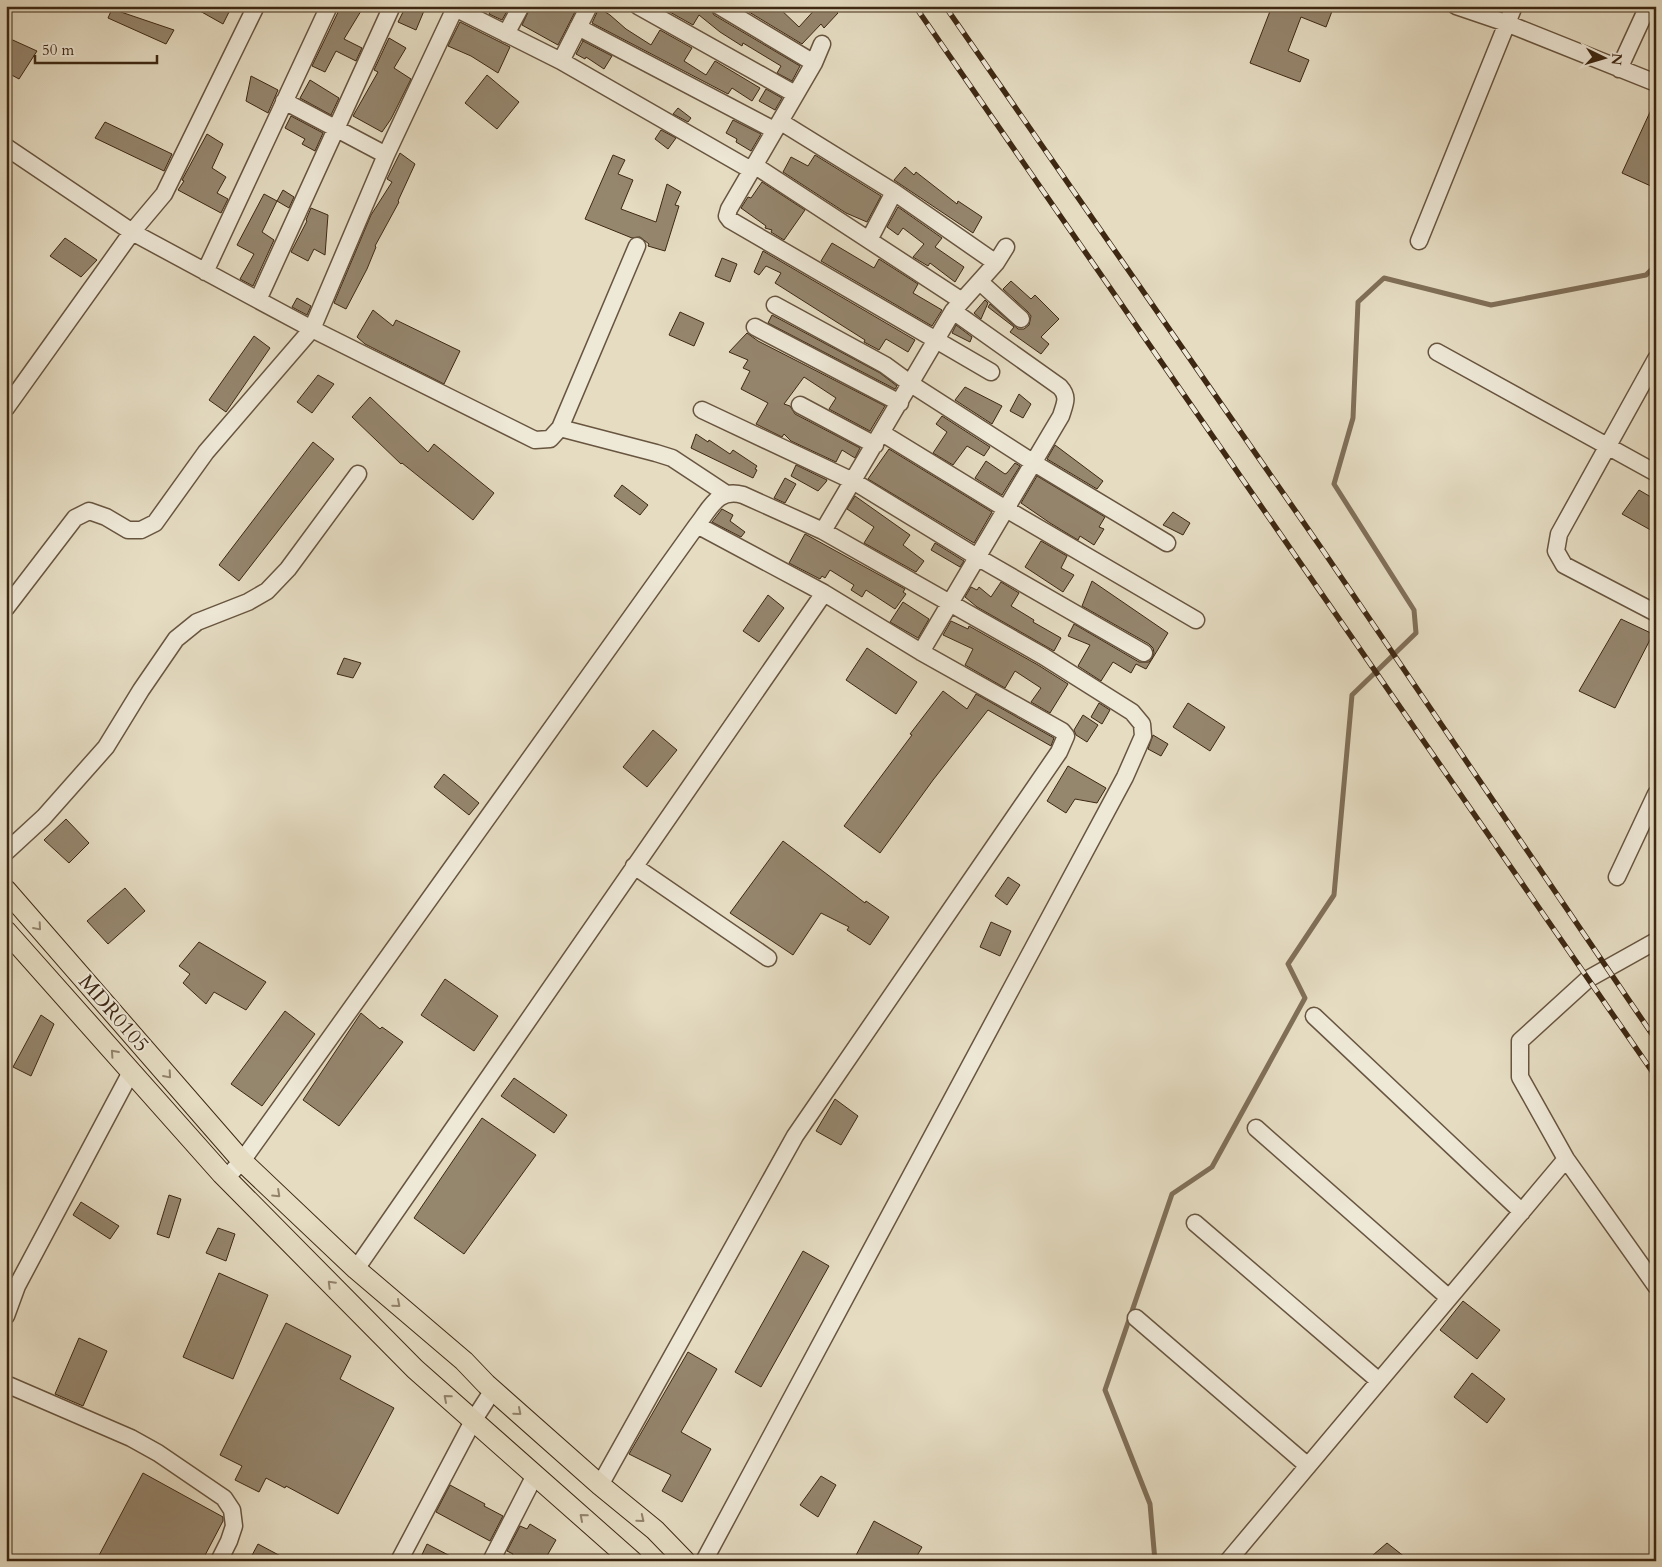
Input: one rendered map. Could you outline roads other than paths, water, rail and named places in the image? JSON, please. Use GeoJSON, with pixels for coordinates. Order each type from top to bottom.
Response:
{"type":"FeatureCollection","features":[{"type":"Feature","properties":{"kind":"main road","name":"MDR0105"},"geometry":{"type":"LineString","coordinates":[[6,890],[242,1161],[356,1269],[464,1361],[493,1390],[600,1485],[655,1530],[685,1561]]}},
{"type":"Feature","properties":{"kind":"main road","name":"MDR0105"},"geometry":{"type":"LineString","coordinates":[[6,931],[226,1178],[415,1369],[626,1558]]}},
{"type":"Feature","properties":{"kind":"street"},"geometry":{"type":"LineString","coordinates":[[6,408],[132,232],[164,194],[256,6]]}},
{"type":"Feature","properties":{"kind":"street"},"geometry":{"type":"LineString","coordinates":[[205,272],[329,6]]}},
{"type":"Feature","properties":{"kind":"street"},"geometry":{"type":"LineString","coordinates":[[258,300],[392,6]]}},
{"type":"Feature","properties":{"kind":"street"},"geometry":{"type":"LineString","coordinates":[[506,34],[521,6]]}},
{"type":"Feature","properties":{"kind":"street"},"geometry":{"type":"LineString","coordinates":[[561,61],[589,6]]}},
{"type":"Feature","properties":{"kind":"street"},"geometry":{"type":"LineString","coordinates":[[638,6],[795,94]]}},
{"type":"Feature","properties":{"kind":"street"},"geometry":{"type":"LineString","coordinates":[[719,6],[814,63]]}},
{"type":"Feature","properties":{"kind":"street"},"geometry":{"type":"LineString","coordinates":[[1456,6],[1506,23],[1656,82]]}},
{"type":"Feature","properties":{"kind":"street"},"geometry":{"type":"LineString","coordinates":[[1420,241],[1514,6]]}},
{"type":"Feature","properties":{"kind":"street"},"geometry":{"type":"LineString","coordinates":[[1619,69],[1648,6]]}},
{"type":"Feature","properties":{"kind":"street"},"geometry":{"type":"LineString","coordinates":[[6,608],[74,518],[89,511],[106,516],[128,530],[141,530],[155,523],[211,445],[312,329],[386,155],[454,7],[561,61],[752,168],[869,240],[958,306],[1060,387],[1065,393],[1066,401],[1061,416],[921,652]]}},
{"type":"Feature","properties":{"kind":"street"},"geometry":{"type":"LineString","coordinates":[[578,27],[777,126],[894,192],[996,263]]}},
{"type":"Feature","properties":{"kind":"street"},"geometry":{"type":"LineString","coordinates":[[822,44],[814,63],[752,168],[727,216],[730,220],[991,372]]}},
{"type":"Feature","properties":{"kind":"street"},"geometry":{"type":"LineString","coordinates":[[284,102],[386,155]]}},
{"type":"Feature","properties":{"kind":"street"},"geometry":{"type":"LineString","coordinates":[[6,147],[132,232],[312,329],[535,440],[550,439],[560,428],[637,246]]}},
{"type":"Feature","properties":{"kind":"street"},"geometry":{"type":"LineString","coordinates":[[869,240],[894,192]]}},
{"type":"Feature","properties":{"kind":"street"},"geometry":{"type":"LineString","coordinates":[[823,531],[958,306],[996,263],[1006,247]]}},
{"type":"Feature","properties":{"kind":"street"},"geometry":{"type":"LineString","coordinates":[[980,282],[1021,319]]}},
{"type":"Feature","properties":{"kind":"street"},"geometry":{"type":"LineString","coordinates":[[775,305],[885,366],[1034,464],[1166,543]]}},
{"type":"Feature","properties":{"kind":"street"},"geometry":{"type":"LineString","coordinates":[[755,327],[900,403]]}},
{"type":"Feature","properties":{"kind":"street"},"geometry":{"type":"LineString","coordinates":[[1437,352],[1656,474]]}},
{"type":"Feature","properties":{"kind":"street"},"geometry":{"type":"LineString","coordinates":[[1656,359],[1558,534],[1556,551],[1564,565],[1656,613]]}},
{"type":"Feature","properties":{"kind":"street"},"geometry":{"type":"LineString","coordinates":[[800,405],[878,439],[1006,509],[1196,620]]}},
{"type":"Feature","properties":{"kind":"street"},"geometry":{"type":"LineString","coordinates":[[702,410],[853,481],[976,557],[1144,653]]}},
{"type":"Feature","properties":{"kind":"street"},"geometry":{"type":"LineString","coordinates":[[560,428],[656,452],[672,458],[725,493]]}},
{"type":"Feature","properties":{"kind":"street"},"geometry":{"type":"LineString","coordinates":[[6,852],[44,817],[106,747],[141,690],[176,639],[197,622],[248,602],[267,592],[288,569],[358,474]]}},
{"type":"Feature","properties":{"kind":"street"},"geometry":{"type":"LineString","coordinates":[[226,1178],[242,1161],[697,525],[716,499],[725,493],[743,494],[823,531],[1043,656],[1132,712],[1142,724],[1143,736],[1125,777],[704,1561]]}},
{"type":"Feature","properties":{"kind":"street"},"geometry":{"type":"LineString","coordinates":[[600,1485],[795,1136],[1064,743],[1066,736],[1054,726],[921,652],[824,593],[697,525]]}},
{"type":"Feature","properties":{"kind":"street"},"geometry":{"type":"LineString","coordinates":[[356,1269],[824,593]]}},
{"type":"Feature","properties":{"kind":"street"},"geometry":{"type":"LineString","coordinates":[[1617,877],[1656,794]]}},
{"type":"Feature","properties":{"kind":"street"},"geometry":{"type":"LineString","coordinates":[[634,866],[768,958]]}},
{"type":"Feature","properties":{"kind":"street"},"geometry":{"type":"LineString","coordinates":[[1656,941],[1588,979],[1520,1041],[1520,1077],[1566,1159],[1656,1286]]}},
{"type":"Feature","properties":{"kind":"street"},"geometry":{"type":"LineString","coordinates":[[1314,1016],[1522,1212]]}},
{"type":"Feature","properties":{"kind":"street"},"geometry":{"type":"LineString","coordinates":[[6,1316],[17,1286],[131,1072]]}},
{"type":"Feature","properties":{"kind":"street"},"geometry":{"type":"LineString","coordinates":[[1256,1128],[1449,1298]]}},
{"type":"Feature","properties":{"kind":"street"},"geometry":{"type":"LineString","coordinates":[[1228,1561],[1566,1159]]}},
{"type":"Feature","properties":{"kind":"street"},"geometry":{"type":"LineString","coordinates":[[1195,1222],[1379,1382]]}},
{"type":"Feature","properties":{"kind":"street"},"geometry":{"type":"LineString","coordinates":[[1136,1318],[1308,1466]]}},
{"type":"Feature","properties":{"kind":"street"},"geometry":{"type":"LineString","coordinates":[[6,1384],[137,1442],[158,1453],[224,1498],[232,1510],[234,1526],[219,1561]]}},
{"type":"Feature","properties":{"kind":"street"},"geometry":{"type":"LineString","coordinates":[[399,1561],[473,1421],[493,1390]]}},
{"type":"Feature","properties":{"kind":"street"},"geometry":{"type":"LineString","coordinates":[[491,1561],[535,1475]]}},
{"type":"Feature","properties":{"kind":"waterway"},"geometry":{"type":"LineString","coordinates":[[1155,1561],[1150,1504],[1105,1390],[1172,1194],[1212,1167],[1305,998],[1288,964],[1334,895],[1352,695],[1416,633],[1414,610],[1334,484],[1353,418],[1358,302],[1384,278],[1491,305],[1646,275],[1656,265]]}},
{"type":"Feature","properties":{"kind":"railway"},"geometry":{"type":"LineString","coordinates":[[915,6],[1656,1077]]}},
{"type":"Feature","properties":{"kind":"railway"},"geometry":{"type":"LineString","coordinates":[[945,6],[1324,552],[1656,1040]]}}]}
